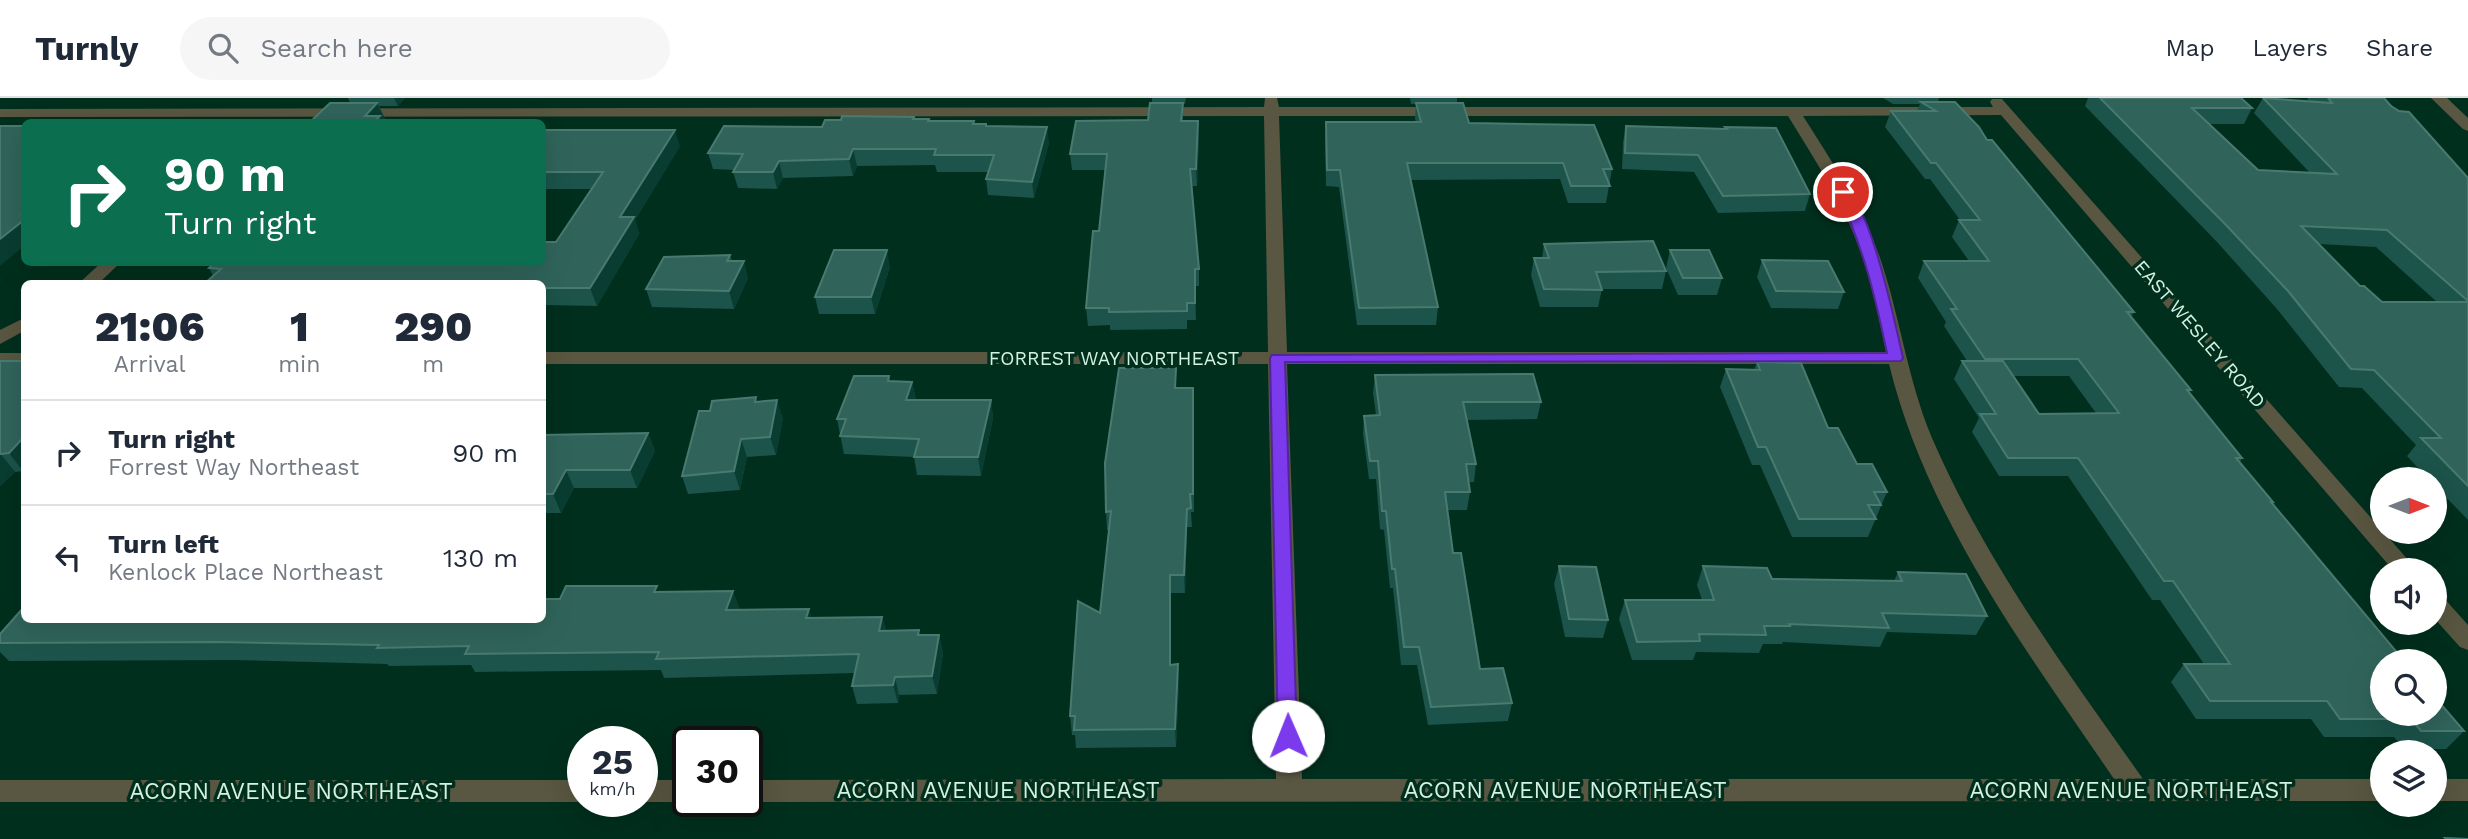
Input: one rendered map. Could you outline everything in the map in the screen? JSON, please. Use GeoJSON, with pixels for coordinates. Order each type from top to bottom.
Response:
{"type":"FeatureCollection","features":[{"type":"Feature","properties":{"kind":"street"},"geometry":{"type":"LineString","coordinates":[[240,118],[261,98]]}},
{"type":"Feature","properties":{"kind":"street"},"geometry":{"type":"LineString","coordinates":[[2438,98],[2468,126]]}},
{"type":"Feature","properties":{"kind":"street"},"geometry":{"type":"LineString","coordinates":[[0,113],[240,118],[1271,105],[1793,111],[1999,104]]}},
{"type":"Feature","properties":{"kind":"street","name":"EAST WESLEY ROAD"},"geometry":{"type":"LineString","coordinates":[[1999,104],[2396,558]]}},
{"type":"Feature","properties":{"kind":"street"},"geometry":{"type":"LineString","coordinates":[[1271,105],[1289,790]]}},
{"type":"Feature","properties":{"kind":"street"},"geometry":{"type":"LineString","coordinates":[[1793,111],[1843,192],[1861,229],[1877,275],[1896,358],[1921,436],[1963,527],[2020,622],[2136,790]]}},
{"type":"Feature","properties":{"kind":"street"},"geometry":{"type":"LineString","coordinates":[[92,280],[108,266]]}},
{"type":"Feature","properties":{"kind":"street"},"geometry":{"type":"LineString","coordinates":[[0,338],[21,326]]}},
{"type":"Feature","properties":{"kind":"street","name":"FORREST WAY NORTHEAST"},"geometry":{"type":"LineString","coordinates":[[546,358],[1896,358]]}},
{"type":"Feature","properties":{"kind":"street"},"geometry":{"type":"LineString","coordinates":[[0,359],[21,359]]}},
{"type":"Feature","properties":{"kind":"street"},"geometry":{"type":"LineString","coordinates":[[2447,618],[2468,641]]}},
{"type":"Feature","properties":{"kind":"street","name":"ACORN AVENUE NORTHEAST"},"geometry":{"type":"LineString","coordinates":[[763,791],[2370,790]]}},
{"type":"Feature","properties":{"kind":"street"},"geometry":{"type":"LineString","coordinates":[[2447,790],[2468,790]]}},
{"type":"Feature","properties":{"kind":"street","name":"ACORN AVENUE NORTHEAST"},"geometry":{"type":"LineString","coordinates":[[0,791],[567,791]]}},
{"type":"Feature","properties":{"kind":"building"},"geometry":{"type":"Polygon","coordinates":[[[2100,98],[2241,98],[2252,108],[2192,108],[2258,170],[2337,174],[2263,98],[2332,103],[2328,98],[2384,98],[2399,111],[2409,112],[2468,178],[2468,301],[2387,230],[2301,226],[2360,286],[2364,286],[2382,302],[2468,302],[2468,486],[2421,438],[2441,438],[2374,370],[2351,369],[2288,291],[2100,98]]]}},
{"type":"Feature","properties":{"kind":"building"},"geometry":{"type":"Polygon","coordinates":[[[1921,102],[1955,102],[1979,127],[1987,140],[1992,140],[2134,312],[2127,312],[2242,458],[2236,458],[2370,620],[2370,635],[2382,635],[2394,649],[2370,649],[2370,719],[2340,719],[2327,701],[2210,701],[2184,664],[2230,664],[2173,581],[2164,581],[2078,458],[2008,458],[1980,414],[1996,414],[1962,361],[2003,361],[2039,414],[2119,413],[2078,359],[1985,359],[1951,309],[1957,309],[1924,261],[1989,261],[1959,220],[1980,220],[1891,111],[1936,111],[1921,102]]]}},
{"type":"Feature","properties":{"kind":"building"},"geometry":{"type":"Polygon","coordinates":[[[330,103],[377,103],[365,116],[380,116],[377,119],[313,119],[330,103]]]}},
{"type":"Feature","properties":{"kind":"building"},"geometry":{"type":"Polygon","coordinates":[[[1150,103],[1183,103],[1181,121],[1198,121],[1196,169],[1190,169],[1199,269],[1195,269],[1195,303],[1187,303],[1187,311],[1109,312],[1109,308],[1086,308],[1093,231],[1099,231],[1107,154],[1070,154],[1076,121],[1148,120],[1150,103]]]}},
{"type":"Feature","properties":{"kind":"building"},"geometry":{"type":"Polygon","coordinates":[[[1416,103],[1463,103],[1469,123],[1594,125],[1612,169],[1603,169],[1610,186],[1571,186],[1563,163],[1407,163],[1438,307],[1359,308],[1340,170],[1327,170],[1326,122],[1421,122],[1416,103]]]}},
{"type":"Feature","properties":{"kind":"building"},"geometry":{"type":"Polygon","coordinates":[[[842,116],[914,117],[913,119],[929,119],[928,121],[974,121],[973,124],[986,126],[1047,127],[1032,182],[986,179],[994,155],[934,155],[936,149],[853,149],[849,159],[779,161],[773,172],[733,172],[743,154],[708,153],[724,126],[822,127],[825,120],[841,120],[842,116]]]}},
{"type":"Feature","properties":{"kind":"building"},"geometry":{"type":"Polygon","coordinates":[[[0,126],[21,126],[21,222],[0,239],[0,126]]]}},
{"type":"Feature","properties":{"kind":"building"},"geometry":{"type":"Polygon","coordinates":[[[1626,126],[1776,128],[1810,194],[1723,196],[1698,155],[1625,153],[1626,126]]]}},
{"type":"Feature","properties":{"kind":"building"},"geometry":{"type":"Polygon","coordinates":[[[546,130],[675,130],[620,217],[634,217],[590,288],[546,288],[546,280],[209,280],[221,269],[209,268],[211,266],[546,266],[546,242],[556,242],[603,172],[546,172],[546,130]]]}},
{"type":"Feature","properties":{"kind":"building"},"geometry":{"type":"Polygon","coordinates":[[[1653,241],[1666,271],[1596,272],[1602,290],[1544,289],[1534,258],[1549,258],[1544,244],[1653,241]]]}},
{"type":"Feature","properties":{"kind":"building"},"geometry":{"type":"Polygon","coordinates":[[[834,250],[887,250],[871,297],[815,297],[834,250]]]}},
{"type":"Feature","properties":{"kind":"building"},"geometry":{"type":"Polygon","coordinates":[[[1670,250],[1709,250],[1722,278],[1683,278],[1670,250]]]}},
{"type":"Feature","properties":{"kind":"building"},"geometry":{"type":"Polygon","coordinates":[[[730,255],[727,261],[744,261],[729,291],[646,289],[664,257],[730,255]]]}},
{"type":"Feature","properties":{"kind":"building"},"geometry":{"type":"Polygon","coordinates":[[[1762,260],[1828,261],[1844,292],[1776,291],[1762,260]]]}},
{"type":"Feature","properties":{"kind":"building"},"geometry":{"type":"Polygon","coordinates":[[[0,361],[21,361],[21,440],[9,453],[0,454],[0,361]]]}},
{"type":"Feature","properties":{"kind":"building"},"geometry":{"type":"Polygon","coordinates":[[[1757,362],[1801,363],[1828,428],[1838,428],[1857,464],[1872,464],[1887,492],[1874,492],[1881,505],[1868,505],[1876,519],[1799,519],[1766,447],[1758,447],[1726,369],[1760,370],[1757,362]]]}},
{"type":"Feature","properties":{"kind":"building"},"geometry":{"type":"Polygon","coordinates":[[[1119,368],[1176,368],[1175,388],[1193,388],[1193,494],[1190,494],[1191,508],[1187,509],[1184,575],[1170,575],[1170,665],[1178,664],[1175,729],[1074,730],[1075,716],[1070,716],[1078,601],[1100,613],[1111,511],[1106,512],[1105,463],[1119,368]]]}},
{"type":"Feature","properties":{"kind":"building"},"geometry":{"type":"Polygon","coordinates":[[[1533,374],[1541,402],[1463,402],[1476,464],[1466,464],[1470,492],[1445,492],[1453,553],[1461,553],[1480,669],[1503,668],[1512,703],[1431,707],[1419,647],[1404,647],[1386,511],[1382,511],[1378,461],[1370,461],[1364,416],[1380,415],[1375,375],[1533,374]]]}},
{"type":"Feature","properties":{"kind":"building"},"geometry":{"type":"Polygon","coordinates":[[[854,376],[889,376],[888,381],[912,382],[906,400],[991,400],[978,457],[914,457],[919,439],[840,436],[846,419],[837,419],[854,376]]]}},
{"type":"Feature","properties":{"kind":"building"},"geometry":{"type":"Polygon","coordinates":[[[756,397],[755,402],[777,400],[770,437],[741,439],[734,471],[682,476],[699,411],[710,411],[712,401],[756,397]]]}},
{"type":"Feature","properties":{"kind":"building"},"geometry":{"type":"Polygon","coordinates":[[[648,433],[630,470],[566,470],[553,494],[546,494],[546,435],[648,433]]]}},
{"type":"Feature","properties":{"kind":"building"},"geometry":{"type":"Polygon","coordinates":[[[1559,566],[1596,567],[1608,620],[1569,619],[1559,566]]]}},
{"type":"Feature","properties":{"kind":"building"},"geometry":{"type":"Polygon","coordinates":[[[1703,566],[1767,568],[1772,579],[1902,581],[1898,572],[1966,574],[1987,616],[1882,613],[1889,628],[1789,624],[1790,626],[1764,626],[1766,635],[1699,634],[1700,641],[1637,642],[1625,600],[1714,600],[1703,566]]]}},
{"type":"Feature","properties":{"kind":"building"},"geometry":{"type":"Polygon","coordinates":[[[566,586],[657,586],[654,592],[733,591],[726,610],[809,609],[806,618],[882,617],[879,631],[919,630],[918,635],[939,635],[932,676],[895,677],[893,685],[852,686],[859,654],[656,659],[659,652],[465,654],[469,646],[377,648],[379,645],[219,642],[0,643],[0,634],[21,610],[21,623],[546,623],[546,599],[560,599],[566,586]]]}},
{"type":"Feature","properties":{"kind":"building"},"geometry":{"type":"Polygon","coordinates":[[[2447,711],[2464,731],[2421,731],[2417,726],[2447,726],[2447,711]]]}},
{"type":"Feature","properties":{"kind":"route"},"geometry":{"type":"LineString","coordinates":[[1288,736],[1278,358],[1896,358],[1877,275],[1861,229],[1843,192]]}}]}
